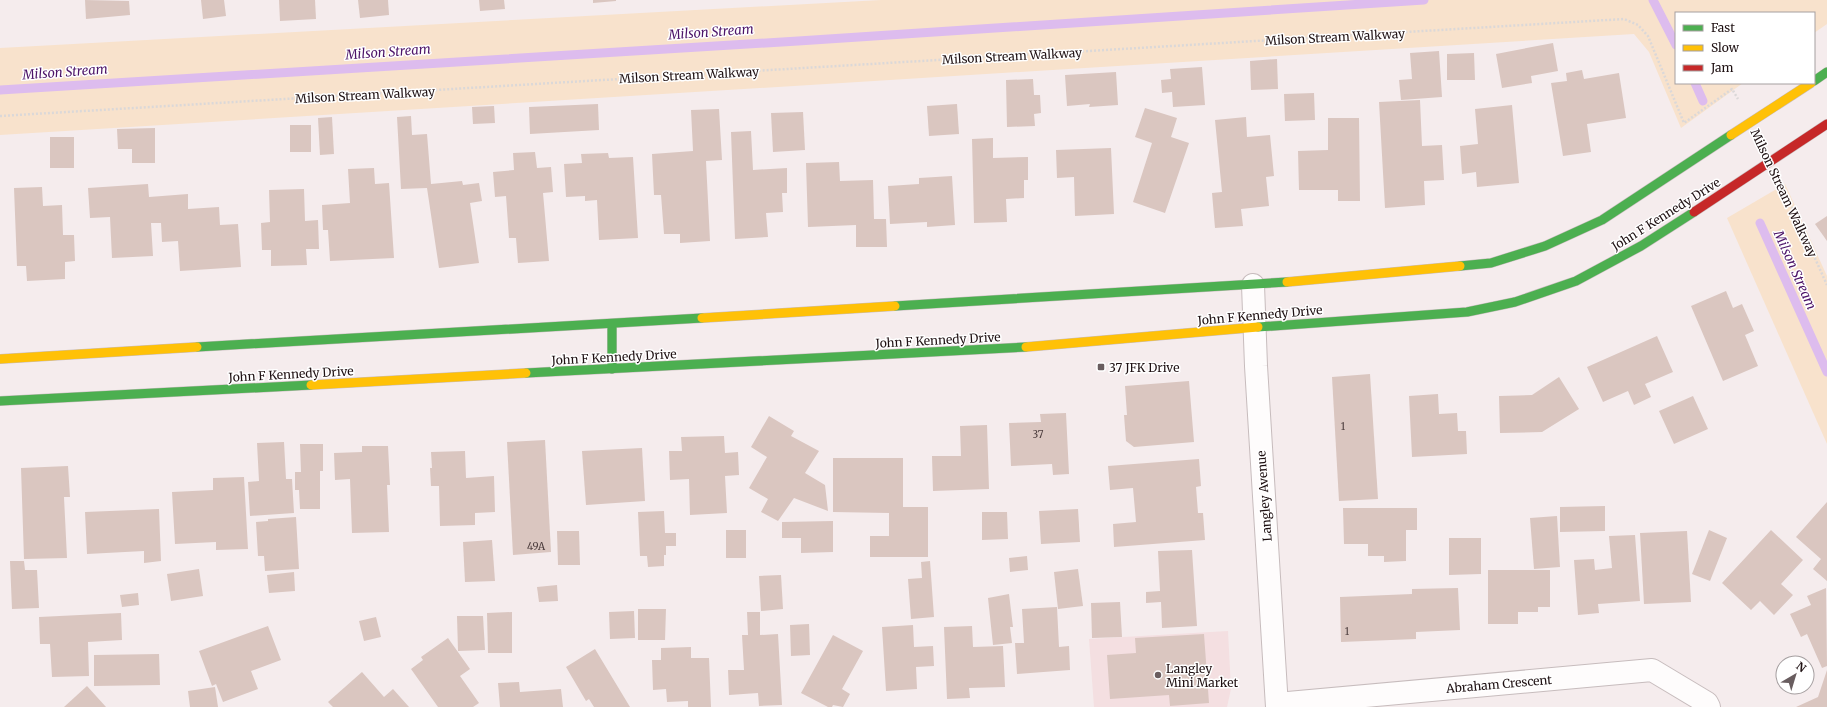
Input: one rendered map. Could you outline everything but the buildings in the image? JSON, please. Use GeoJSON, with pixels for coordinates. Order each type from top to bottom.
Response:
{"type":"FeatureCollection","features":[{"type":"Feature","properties":{"kind":"main road"},"geometry":{"type":"LineString","coordinates":[[1815,80],[1827,72]]}},
{"type":"Feature","properties":{"kind":"main road"},"geometry":{"type":"LineString","coordinates":[[0,359],[1253,285],[1491,263],[1539,248],[1602,220],[1810,84]]}},
{"type":"Feature","properties":{"kind":"main road","name":"John F Kennedy Drive"},"geometry":{"type":"LineString","coordinates":[[0,401],[1013,348],[1255,327],[1467,312],[1515,302],[1576,281],[1641,246],[1827,124]]}},
{"type":"Feature","properties":{"kind":"main road"},"geometry":{"type":"LineString","coordinates":[[612,324],[612,369]]}},
{"type":"Feature","properties":{"kind":"street","name":"Langley Avenue"},"geometry":{"type":"LineString","coordinates":[[1253,285],[1256,366],[1277,705]]}},
{"type":"Feature","properties":{"kind":"street","name":"Abraham Crescent"},"geometry":{"type":"LineString","coordinates":[[1277,705],[1652,670],[1707,703],[1709,707]]}},
{"type":"Feature","properties":{"kind":"path","name":"Milson Stream Walkway"},"geometry":{"type":"LineString","coordinates":[[0,116],[1624,19],[1638,25],[1648,36],[1684,123],[1732,89],[1752,123]]}},
{"type":"Feature","properties":{"kind":"path","name":"Milson Stream Walkway"},"geometry":{"type":"LineString","coordinates":[[1772,161],[1827,285]]}},
{"type":"Feature","properties":{"kind":"shaded area"},"geometry":{"type":"Polygon","coordinates":[[[881,0],[1827,0],[1827,24],[1815,32],[1815,12],[1675,12],[1675,84],[1742,84],[1681,128],[1649,52],[1634,34],[0,135],[0,48],[881,0]]]}},
{"type":"Feature","properties":{"kind":"shaded area"},"geometry":{"type":"Polygon","coordinates":[[[1785,184],[1827,276],[1827,444],[1727,218],[1785,184]]]}},
{"type":"Feature","properties":{"kind":"shaded area"},"geometry":{"type":"Polygon","coordinates":[[[1228,631],[1231,689],[1227,707],[1094,707],[1089,639],[1228,631]]]}},
{"type":"Feature","properties":{"kind":"waterway","name":"Milson Stream"},"geometry":{"type":"LineString","coordinates":[[0,90],[798,41],[1424,0]]}},
{"type":"Feature","properties":{"kind":"waterway","name":"Milson Stream"},"geometry":{"type":"LineString","coordinates":[[1653,0],[1675,43]]}},
{"type":"Feature","properties":{"kind":"waterway","name":"Milson Stream"},"geometry":{"type":"LineString","coordinates":[[1695,84],[1703,101]]}},
{"type":"Feature","properties":{"kind":"waterway","name":"Milson Stream"},"geometry":{"type":"LineString","coordinates":[[1760,223],[1827,372]]}},
{"type":"Feature","properties":{"kind":"traffic: fast"},"geometry":{"type":"LineString","coordinates":[[1815,80],[1827,72]]}},
{"type":"Feature","properties":{"kind":"traffic: fast"},"geometry":{"type":"LineString","coordinates":[[1460,266],[1491,263],[1545,246],[1602,220],[1731,135]]}},
{"type":"Feature","properties":{"kind":"traffic: fast"},"geometry":{"type":"LineString","coordinates":[[1258,327],[1467,312],[1515,302],[1576,281],[1641,246],[1694,212]]}},
{"type":"Feature","properties":{"kind":"traffic: fast"},"geometry":{"type":"LineString","coordinates":[[895,306],[1287,282]]}},
{"type":"Feature","properties":{"kind":"traffic: fast"},"geometry":{"type":"LineString","coordinates":[[197,347],[702,318]]}},
{"type":"Feature","properties":{"kind":"traffic: fast"},"geometry":{"type":"LineString","coordinates":[[612,324],[612,369]]}},
{"type":"Feature","properties":{"kind":"traffic: fast"},"geometry":{"type":"LineString","coordinates":[[526,373],[1026,347]]}},
{"type":"Feature","properties":{"kind":"traffic: fast"},"geometry":{"type":"LineString","coordinates":[[0,401],[311,385]]}},
{"type":"Feature","properties":{"kind":"traffic: slow"},"geometry":{"type":"LineString","coordinates":[[1731,135],[1809,84]]}},
{"type":"Feature","properties":{"kind":"traffic: slow"},"geometry":{"type":"LineString","coordinates":[[1287,282],[1460,266]]}},
{"type":"Feature","properties":{"kind":"traffic: slow"},"geometry":{"type":"LineString","coordinates":[[702,318],[895,306]]}},
{"type":"Feature","properties":{"kind":"traffic: slow"},"geometry":{"type":"LineString","coordinates":[[1026,347],[1258,327]]}},
{"type":"Feature","properties":{"kind":"traffic: slow"},"geometry":{"type":"LineString","coordinates":[[0,359],[197,347]]}},
{"type":"Feature","properties":{"kind":"traffic: slow"},"geometry":{"type":"LineString","coordinates":[[311,385],[526,373]]}},
{"type":"Feature","properties":{"kind":"traffic: jam"},"geometry":{"type":"LineString","coordinates":[[1694,212],[1827,124]]}},
{"type":"Feature","properties":{"kind":"place","name":"37 JFK Drive"},"geometry":{"type":"Point","coordinates":[1101,367]}},
{"type":"Feature","properties":{"kind":"place","name":"Langley Mini Market"},"geometry":{"type":"Point","coordinates":[1158,675]}}]}
